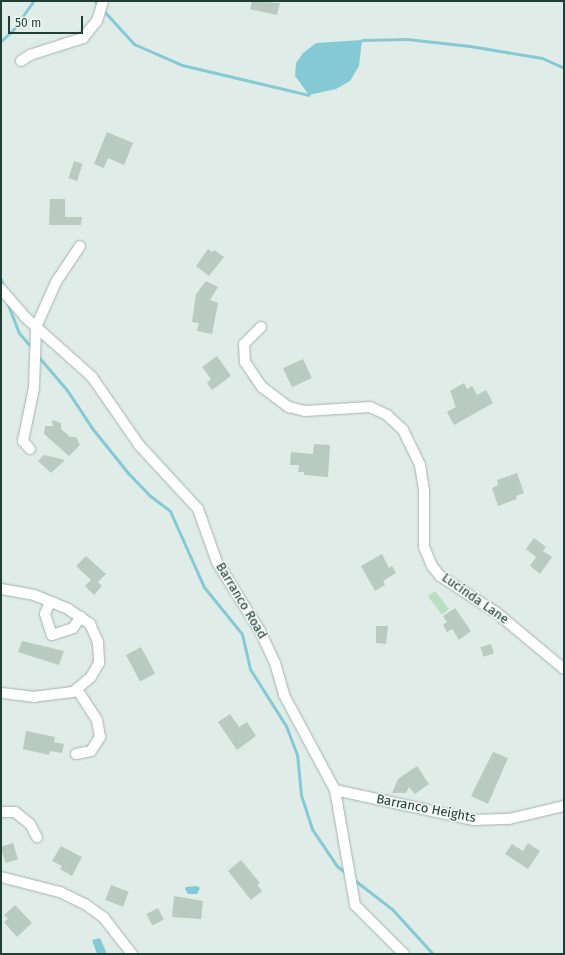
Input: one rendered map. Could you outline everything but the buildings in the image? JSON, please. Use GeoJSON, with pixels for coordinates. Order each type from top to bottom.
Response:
{"type":"FeatureCollection","features":[{"type":"Feature","properties":{"kind":"street"},"geometry":{"type":"LineString","coordinates":[[21,62],[30,54],[83,38],[97,21],[103,1]]}},
{"type":"Feature","properties":{"kind":"street"},"geometry":{"type":"LineString","coordinates":[[30,449],[23,441],[34,388],[36,327],[56,282],[80,246]]}},
{"type":"Feature","properties":{"kind":"street","name":"Barranco Road"},"geometry":{"type":"LineString","coordinates":[[1,289],[36,327],[92,377],[139,445],[198,509],[216,562],[260,631],[275,663],[284,695],[335,790],[355,905],[404,954]]}},
{"type":"Feature","properties":{"kind":"street","name":"Lucinda Lane"},"geometry":{"type":"LineString","coordinates":[[261,327],[244,344],[245,362],[262,387],[289,407],[305,411],[370,406],[387,414],[403,430],[420,465],[424,490],[424,547],[432,566],[440,576],[497,613],[564,669]]}},
{"type":"Feature","properties":{"kind":"street"},"geometry":{"type":"LineString","coordinates":[[1,589],[34,595],[81,617],[90,624],[98,642],[99,663],[91,677],[77,689],[57,696],[42,697],[1,693]]}},
{"type":"Feature","properties":{"kind":"street"},"geometry":{"type":"LineString","coordinates":[[50,602],[45,614],[52,635],[73,628],[81,617]]}},
{"type":"Feature","properties":{"kind":"street"},"geometry":{"type":"LineString","coordinates":[[76,754],[91,751],[100,737],[97,720],[77,689]]}},
{"type":"Feature","properties":{"kind":"street","name":"Barranco Heights"},"geometry":{"type":"LineString","coordinates":[[335,790],[474,820],[503,819],[564,806]]}},
{"type":"Feature","properties":{"kind":"street"},"geometry":{"type":"LineString","coordinates":[[1,812],[15,812],[30,824],[37,837]]}},
{"type":"Feature","properties":{"kind":"street"},"geometry":{"type":"LineString","coordinates":[[1,877],[60,892],[85,904],[104,918],[132,954]]}},
{"type":"Feature","properties":{"kind":"green space"},"geometry":{"type":"Polygon","coordinates":[[[435,591],[449,609],[442,615],[428,597],[435,591]]]}},
{"type":"Feature","properties":{"kind":"water"},"geometry":{"type":"Polygon","coordinates":[[[362,40],[359,66],[350,81],[336,89],[309,95],[295,76],[296,63],[303,53],[316,43],[362,40]]]}},
{"type":"Feature","properties":{"kind":"water"},"geometry":{"type":"Polygon","coordinates":[[[197,886],[200,888],[197,894],[188,894],[185,889],[186,887],[197,886]]]}},
{"type":"Feature","properties":{"kind":"water"},"geometry":{"type":"Polygon","coordinates":[[[100,938],[107,954],[97,954],[92,940],[100,938]]]}},
{"type":"Feature","properties":{"kind":"waterway"},"geometry":{"type":"LineString","coordinates":[[1,41],[13,30],[33,1]]}},
{"type":"Feature","properties":{"kind":"waterway"},"geometry":{"type":"LineString","coordinates":[[95,1],[99,6]]}},
{"type":"Feature","properties":{"kind":"waterway"},"geometry":{"type":"LineString","coordinates":[[103,10],[134,44],[182,65],[309,95]]}},
{"type":"Feature","properties":{"kind":"waterway"},"geometry":{"type":"LineString","coordinates":[[362,40],[407,39],[470,46],[542,58],[564,68]]}},
{"type":"Feature","properties":{"kind":"waterway"},"geometry":{"type":"LineString","coordinates":[[1,279],[3,287]]}},
{"type":"Feature","properties":{"kind":"waterway"},"geometry":{"type":"LineString","coordinates":[[7,302],[19,333],[33,349]]}},
{"type":"Feature","properties":{"kind":"waterway"},"geometry":{"type":"LineString","coordinates":[[37,355],[67,390],[92,428],[128,473],[149,495],[170,511],[204,587],[242,634],[250,669],[286,726],[297,754],[301,795],[312,829],[337,866],[347,874]]}},
{"type":"Feature","properties":{"kind":"waterway"},"geometry":{"type":"LineString","coordinates":[[353,879],[392,909],[433,954]]}}]}
